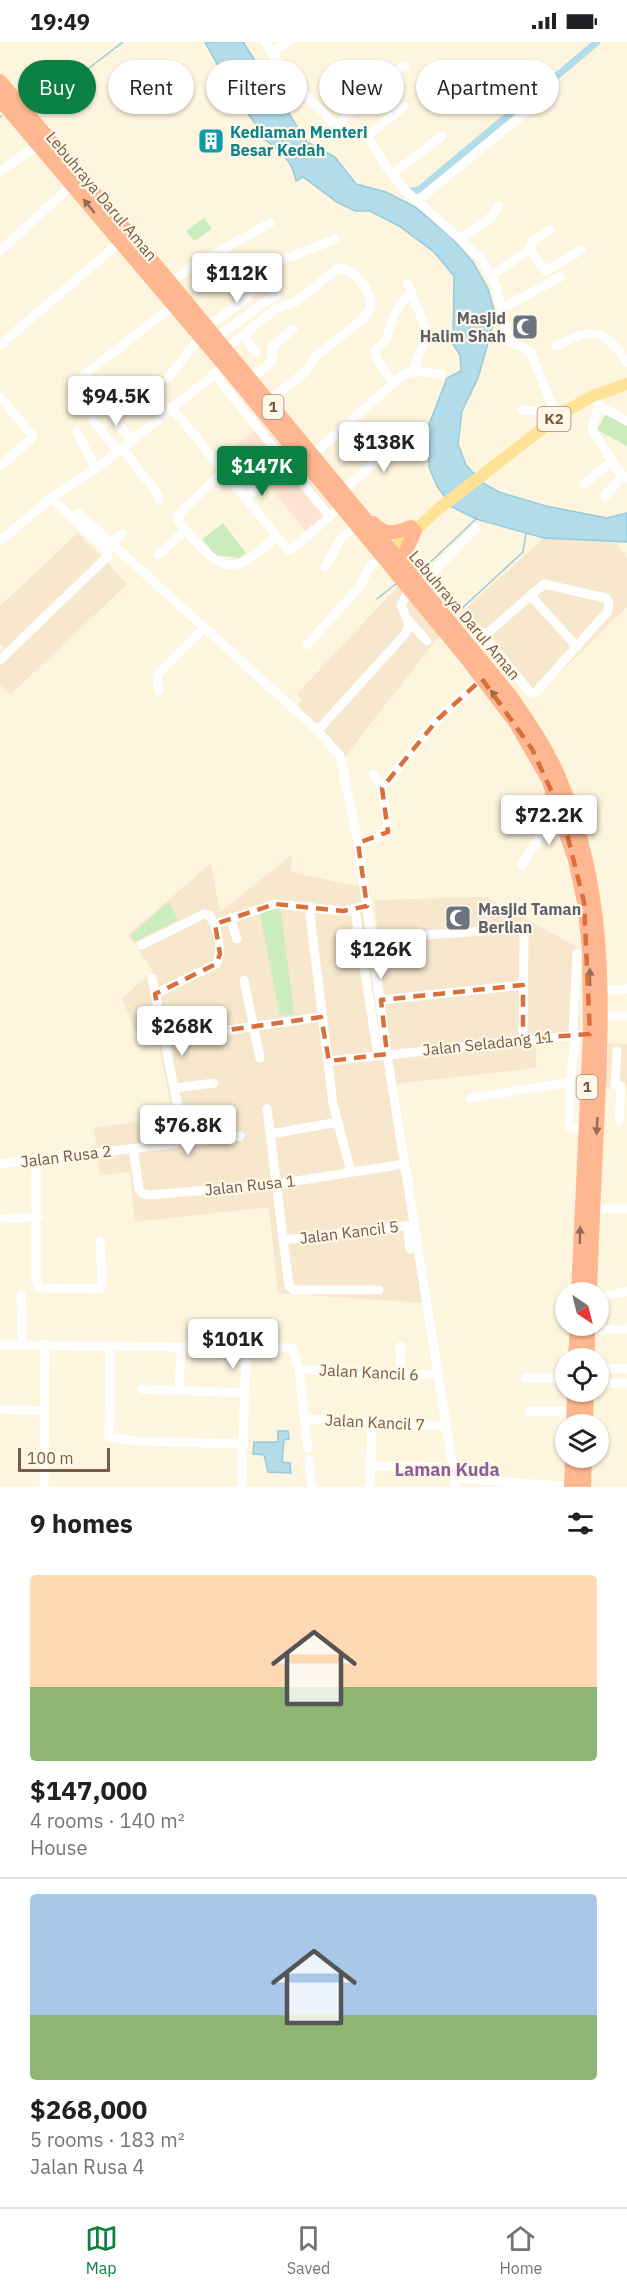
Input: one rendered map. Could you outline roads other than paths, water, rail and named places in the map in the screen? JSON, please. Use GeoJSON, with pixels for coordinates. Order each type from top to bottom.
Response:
{"type":"FeatureCollection","features":[{"type":"Feature","properties":{"kind":"highway","name":"Lebuhraya Darul Aman"},"geometry":{"type":"LineString","coordinates":[[0,81],[171,283],[208,334],[220,371],[341,507],[358,519]]}},
{"type":"Feature","properties":{"kind":"highway","name":"Lebuhraya Darul Aman"},"geometry":{"type":"LineString","coordinates":[[0,100],[173,306],[226,349],[342,491],[358,519],[384,551],[510,695],[551,760],[567,796],[586,858],[595,900],[601,950],[599,1085],[590,1282]]}},
{"type":"Feature","properties":{"kind":"highway"},"geometry":{"type":"LineString","coordinates":[[358,519],[385,532],[393,533],[417,526]]}},
{"type":"Feature","properties":{"kind":"highway"},"geometry":{"type":"LineString","coordinates":[[415,586],[405,553],[417,526]]}},
{"type":"Feature","properties":{"kind":"highway","name":"Lebuhraya Darul Aman"},"geometry":{"type":"LineString","coordinates":[[415,586],[525,738],[556,796],[584,902],[589,949],[580,1034],[584,1130],[578,1282]]}},
{"type":"Feature","properties":{"kind":"highway"},"geometry":{"type":"LineString","coordinates":[[574,1402],[574,1414]]}},
{"type":"Feature","properties":{"kind":"highway"},"geometry":{"type":"LineString","coordinates":[[571,1487],[572,1468]]}},
{"type":"Feature","properties":{"kind":"highway"},"geometry":{"type":"LineString","coordinates":[[584,1487],[585,1468]]}},
{"type":"Feature","properties":{"kind":"main road","name":"K2"},"geometry":{"type":"LineString","coordinates":[[384,551],[490,470],[555,415],[596,401],[627,384]]}},
{"type":"Feature","properties":{"kind":"street"},"geometry":{"type":"LineString","coordinates":[[265,42],[291,81],[336,126],[367,136],[392,174],[417,201],[482,258],[492,275],[509,341],[530,351],[555,415],[522,410]]}},
{"type":"Feature","properties":{"kind":"street"},"geometry":{"type":"LineString","coordinates":[[271,52],[289,42]]}},
{"type":"Feature","properties":{"kind":"street"},"geometry":{"type":"LineString","coordinates":[[336,126],[379,87],[383,79],[405,66]]}},
{"type":"Feature","properties":{"kind":"street"},"geometry":{"type":"LineString","coordinates":[[367,136],[394,114]]}},
{"type":"Feature","properties":{"kind":"street"},"geometry":{"type":"LineString","coordinates":[[417,201],[524,114]]}},
{"type":"Feature","properties":{"kind":"street"},"geometry":{"type":"LineString","coordinates":[[392,174],[442,136]]}},
{"type":"Feature","properties":{"kind":"street"},"geometry":{"type":"LineString","coordinates":[[0,171],[38,145]]}},
{"type":"Feature","properties":{"kind":"street"},"geometry":{"type":"LineString","coordinates":[[0,251],[72,185]]}},
{"type":"Feature","properties":{"kind":"street"},"geometry":{"type":"LineString","coordinates":[[461,239],[491,217],[498,206]]}},
{"type":"Feature","properties":{"kind":"street"},"geometry":{"type":"LineString","coordinates":[[171,283],[211,255],[270,223]]}},
{"type":"Feature","properties":{"kind":"street"},"geometry":{"type":"LineString","coordinates":[[492,275],[529,250],[533,241],[550,230]]}},
{"type":"Feature","properties":{"kind":"street"},"geometry":{"type":"LineString","coordinates":[[167,379],[208,334],[247,298],[261,273],[268,266],[335,239]]}},
{"type":"Feature","properties":{"kind":"street"},"geometry":{"type":"LineString","coordinates":[[0,345],[119,243]]}},
{"type":"Feature","properties":{"kind":"street"},"geometry":{"type":"LineString","coordinates":[[529,250],[546,271],[580,250]]}},
{"type":"Feature","properties":{"kind":"street"},"geometry":{"type":"LineString","coordinates":[[226,349],[279,307],[297,301],[338,268],[349,269],[369,292],[371,308],[363,319],[317,355],[305,372],[268,401]]}},
{"type":"Feature","properties":{"kind":"street"},"geometry":{"type":"LineString","coordinates":[[502,308],[560,277]]}},
{"type":"Feature","properties":{"kind":"street"},"geometry":{"type":"LineString","coordinates":[[408,284],[410,295],[427,332],[413,372]]}},
{"type":"Feature","properties":{"kind":"street"},"geometry":{"type":"LineString","coordinates":[[208,334],[276,295]]}},
{"type":"Feature","properties":{"kind":"street"},"geometry":{"type":"LineString","coordinates":[[393,382],[378,361],[375,352],[386,339],[388,325],[400,303],[410,295]]}},
{"type":"Feature","properties":{"kind":"street"},"geometry":{"type":"LineString","coordinates":[[71,385],[173,306]]}},
{"type":"Feature","properties":{"kind":"street"},"geometry":{"type":"LineString","coordinates":[[250,379],[272,362],[272,347],[293,329]]}},
{"type":"Feature","properties":{"kind":"street"},"geometry":{"type":"LineString","coordinates":[[556,346],[579,334],[594,333],[607,340],[627,362]]}},
{"type":"Feature","properties":{"kind":"street"},"geometry":{"type":"LineString","coordinates":[[243,335],[257,352]]}},
{"type":"Feature","properties":{"kind":"street"},"geometry":{"type":"LineString","coordinates":[[0,541],[55,496],[96,469],[171,407],[220,371],[286,463],[330,517]]}},
{"type":"Feature","properties":{"kind":"street"},"geometry":{"type":"LineString","coordinates":[[312,455],[393,382],[413,372],[441,374]]}},
{"type":"Feature","properties":{"kind":"street"},"geometry":{"type":"LineString","coordinates":[[96,395],[131,440]]}},
{"type":"Feature","properties":{"kind":"street"},"geometry":{"type":"LineString","coordinates":[[0,398],[30,432],[30,440],[0,466]]}},
{"type":"Feature","properties":{"kind":"street"},"geometry":{"type":"LineString","coordinates":[[605,496],[625,477],[611,462],[593,430],[596,401],[627,421]]}},
{"type":"Feature","properties":{"kind":"street"},"geometry":{"type":"LineString","coordinates":[[171,407],[288,550],[341,507]]}},
{"type":"Feature","properties":{"kind":"street"},"geometry":{"type":"LineString","coordinates":[[93,420],[156,492],[159,499]]}},
{"type":"Feature","properties":{"kind":"street"},"geometry":{"type":"LineString","coordinates":[[76,432],[96,469]]}},
{"type":"Feature","properties":{"kind":"street"},"geometry":{"type":"LineString","coordinates":[[342,491],[386,453],[402,433]]}},
{"type":"Feature","properties":{"kind":"street"},"geometry":{"type":"LineString","coordinates":[[584,484],[611,462]]}},
{"type":"Feature","properties":{"kind":"street"},"geometry":{"type":"LineString","coordinates":[[245,499],[286,463]]}},
{"type":"Feature","properties":{"kind":"street"},"geometry":{"type":"LineString","coordinates":[[223,472],[180,513],[178,519],[186,530],[214,561],[222,565],[245,562],[276,537]]}},
{"type":"Feature","properties":{"kind":"street"},"geometry":{"type":"LineString","coordinates":[[0,660],[108,556],[105,549],[73,518],[55,496]]}},
{"type":"Feature","properties":{"kind":"street"},"geometry":{"type":"LineString","coordinates":[[73,518],[78,513],[338,752],[358,843],[381,1000],[382,1054]]}},
{"type":"Feature","properties":{"kind":"street"},"geometry":{"type":"LineString","coordinates":[[325,567],[340,539],[358,519]]}},
{"type":"Feature","properties":{"kind":"street"},"geometry":{"type":"LineString","coordinates":[[427,641],[409,621],[401,605],[415,586],[437,568],[476,528]]}},
{"type":"Feature","properties":{"kind":"street"},"geometry":{"type":"LineString","coordinates":[[158,555],[186,530]]}},
{"type":"Feature","properties":{"kind":"street"},"geometry":{"type":"LineString","coordinates":[[110,544],[122,534]]}},
{"type":"Feature","properties":{"kind":"street"},"geometry":{"type":"LineString","coordinates":[[307,645],[353,594],[370,567],[384,551]]}},
{"type":"Feature","properties":{"kind":"street"},"geometry":{"type":"LineString","coordinates":[[471,648],[544,584],[605,598],[609,602],[608,611],[533,693],[485,636]]}},
{"type":"Feature","properties":{"kind":"street"},"geometry":{"type":"LineString","coordinates":[[531,596],[577,647]]}},
{"type":"Feature","properties":{"kind":"street"},"geometry":{"type":"LineString","coordinates":[[321,728],[406,633],[409,621]]}},
{"type":"Feature","properties":{"kind":"street"},"geometry":{"type":"LineString","coordinates":[[159,692],[157,675],[203,629]]}},
{"type":"Feature","properties":{"kind":"street"},"geometry":{"type":"LineString","coordinates":[[382,788],[438,720],[482,679]]}},
{"type":"Feature","properties":{"kind":"street"},"geometry":{"type":"LineString","coordinates":[[358,843],[377,838],[387,831],[388,818],[382,788],[373,774]]}},
{"type":"Feature","properties":{"kind":"street"},"geometry":{"type":"LineString","coordinates":[[538,810],[556,796]]}},
{"type":"Feature","properties":{"kind":"street"},"geometry":{"type":"LineString","coordinates":[[522,865],[547,825],[562,814]]}},
{"type":"Feature","properties":{"kind":"street"},"geometry":{"type":"LineString","coordinates":[[215,924],[274,904],[355,910],[367,906]]}},
{"type":"Feature","properties":{"kind":"street"},"geometry":{"type":"LineString","coordinates":[[309,906],[321,1017],[338,1122],[351,1172]]}},
{"type":"Feature","properties":{"kind":"street"},"geometry":{"type":"LineString","coordinates":[[355,910],[404,1164],[410,1225],[455,1482],[571,1487]]}},
{"type":"Feature","properties":{"kind":"street"},"geometry":{"type":"LineString","coordinates":[[141,945],[204,914],[209,915],[215,924],[220,954],[216,964],[155,994]]}},
{"type":"Feature","properties":{"kind":"street"},"geometry":{"type":"LineString","coordinates":[[230,918],[237,939]]}},
{"type":"Feature","properties":{"kind":"street"},"geometry":{"type":"LineString","coordinates":[[399,937],[518,929],[524,935],[523,1039]]}},
{"type":"Feature","properties":{"kind":"street"},"geometry":{"type":"LineString","coordinates":[[577,953],[580,1034],[570,1082],[569,1126],[584,1130]]}},
{"type":"Feature","properties":{"kind":"street"},"geometry":{"type":"LineString","coordinates":[[152,978],[186,1142]]}},
{"type":"Feature","properties":{"kind":"street"},"geometry":{"type":"LineString","coordinates":[[244,980],[260,1058]]}},
{"type":"Feature","properties":{"kind":"street"},"geometry":{"type":"LineString","coordinates":[[381,1000],[523,985]]}},
{"type":"Feature","properties":{"kind":"street"},"geometry":{"type":"LineString","coordinates":[[601,991],[627,989]]}},
{"type":"Feature","properties":{"kind":"street"},"geometry":{"type":"LineString","coordinates":[[601,1016],[627,1016]]}},
{"type":"Feature","properties":{"kind":"street"},"geometry":{"type":"LineString","coordinates":[[164,1039],[321,1017]]}},
{"type":"Feature","properties":{"kind":"street","name":"Jalan Seladang 11"},"geometry":{"type":"LineString","coordinates":[[329,1061],[580,1034]]}},
{"type":"Feature","properties":{"kind":"street"},"geometry":{"type":"LineString","coordinates":[[617,1051],[621,1086],[619,1120]]}},
{"type":"Feature","properties":{"kind":"street"},"geometry":{"type":"LineString","coordinates":[[471,1098],[570,1082]]}},
{"type":"Feature","properties":{"kind":"street"},"geometry":{"type":"LineString","coordinates":[[174,1088],[214,1083]]}},
{"type":"Feature","properties":{"kind":"street"},"geometry":{"type":"LineString","coordinates":[[599,1085],[621,1086]]}},
{"type":"Feature","properties":{"kind":"street"},"geometry":{"type":"LineString","coordinates":[[267,1109],[288,1282],[291,1288],[379,1290]]}},
{"type":"Feature","properties":{"kind":"street"},"geometry":{"type":"LineString","coordinates":[[271,1134],[338,1122]]}},
{"type":"Feature","properties":{"kind":"street","name":"Jalan Rusa 2"},"geometry":{"type":"LineString","coordinates":[[0,1164],[240,1136]]}},
{"type":"Feature","properties":{"kind":"street","name":"Jalan Rusa 1"},"geometry":{"type":"LineString","coordinates":[[133,1149],[139,1189],[143,1194],[277,1184],[404,1164]]}},
{"type":"Feature","properties":{"kind":"street"},"geometry":{"type":"LineString","coordinates":[[36,1160],[38,1217],[36,1280],[39,1288],[100,1288],[100,1241]]}},
{"type":"Feature","properties":{"kind":"street"},"geometry":{"type":"LineString","coordinates":[[593,1209],[627,1209]]}},
{"type":"Feature","properties":{"kind":"street"},"geometry":{"type":"LineString","coordinates":[[0,1219],[38,1217]]}},
{"type":"Feature","properties":{"kind":"street"},"geometry":{"type":"LineString","coordinates":[[410,1225],[410,1249]]}},
{"type":"Feature","properties":{"kind":"street","name":"Jalan Kancil 5"},"geometry":{"type":"LineString","coordinates":[[283,1240],[410,1225]]}},
{"type":"Feature","properties":{"kind":"street"},"geometry":{"type":"LineString","coordinates":[[609,1295],[627,1291]]}},
{"type":"Feature","properties":{"kind":"street"},"geometry":{"type":"LineString","coordinates":[[21,1295],[22,1345]]}},
{"type":"Feature","properties":{"kind":"street"},"geometry":{"type":"LineString","coordinates":[[609,1328],[627,1329]]}},
{"type":"Feature","properties":{"kind":"street"},"geometry":{"type":"LineString","coordinates":[[44,1487],[45,1344]]}},
{"type":"Feature","properties":{"kind":"street"},"geometry":{"type":"LineString","coordinates":[[0,1345],[292,1348],[299,1369],[308,1448]]}},
{"type":"Feature","properties":{"kind":"street"},"geometry":{"type":"LineString","coordinates":[[110,1345],[109,1437],[137,1441],[243,1444]]}},
{"type":"Feature","properties":{"kind":"street"},"geometry":{"type":"LineString","coordinates":[[400,1374],[401,1346]]}},
{"type":"Feature","properties":{"kind":"street"},"geometry":{"type":"LineString","coordinates":[[179,1391],[181,1347]]}},
{"type":"Feature","properties":{"kind":"street"},"geometry":{"type":"LineString","coordinates":[[242,1487],[246,1348]]}},
{"type":"Feature","properties":{"kind":"street"},"geometry":{"type":"LineString","coordinates":[[609,1368],[627,1369]]}},
{"type":"Feature","properties":{"kind":"street","name":"Jalan Kancil 6"},"geometry":{"type":"LineString","coordinates":[[299,1369],[438,1375]]}},
{"type":"Feature","properties":{"kind":"street"},"geometry":{"type":"LineString","coordinates":[[525,1378],[555,1378]]}},
{"type":"Feature","properties":{"kind":"street"},"geometry":{"type":"LineString","coordinates":[[609,1383],[627,1383]]}},
{"type":"Feature","properties":{"kind":"street"},"geometry":{"type":"LineString","coordinates":[[142,1389],[246,1393]]}},
{"type":"Feature","properties":{"kind":"street"},"geometry":{"type":"LineString","coordinates":[[0,1408],[44,1411]]}},
{"type":"Feature","properties":{"kind":"street"},"geometry":{"type":"LineString","coordinates":[[529,1411],[574,1411]]}},
{"type":"Feature","properties":{"kind":"street","name":"Jalan Kancil 7"},"geometry":{"type":"LineString","coordinates":[[304,1419],[447,1426]]}},
{"type":"Feature","properties":{"kind":"street"},"geometry":{"type":"LineString","coordinates":[[370,1487],[372,1423]]}},
{"type":"Feature","properties":{"kind":"street"},"geometry":{"type":"LineString","coordinates":[[309,1460],[312,1487]]}},
{"type":"Feature","properties":{"kind":"street"},"geometry":{"type":"LineString","coordinates":[[370,1466],[439,1467]]}},
{"type":"Feature","properties":{"kind":"water"},"geometry":{"type":"Polygon","coordinates":[[[205,42],[243,42],[255,60],[215,60],[205,42]]]}},
{"type":"Feature","properties":{"kind":"water"},"geometry":{"type":"Polygon","coordinates":[[[248,114],[289,114],[307,142],[335,157],[356,184],[386,192],[415,207],[451,237],[473,262],[488,289],[495,313],[478,378],[462,411],[458,444],[466,465],[483,483],[499,492],[546,506],[607,518],[627,513],[627,542],[544,538],[476,519],[452,507],[437,486],[429,467],[428,427],[447,378],[461,371],[460,355],[453,344],[454,276],[434,252],[399,226],[370,211],[355,211],[337,202],[303,177],[296,181],[286,158],[251,132],[257,126],[248,114]]]}},
{"type":"Feature","properties":{"kind":"water"},"geometry":{"type":"Polygon","coordinates":[[[278,1431],[288,1431],[289,1439],[284,1440],[282,1462],[290,1463],[291,1473],[268,1472],[264,1455],[253,1454],[254,1442],[278,1442],[278,1431]]]}},
{"type":"Feature","properties":{"kind":"waterway"},"geometry":{"type":"LineString","coordinates":[[96,63],[123,42]]}},
{"type":"Feature","properties":{"kind":"waterway"},"geometry":{"type":"LineString","coordinates":[[559,74],[597,42]]}},
{"type":"Feature","properties":{"kind":"waterway"},"geometry":{"type":"LineString","coordinates":[[410,191],[419,190],[510,114]]}},
{"type":"Feature","properties":{"kind":"waterway"},"geometry":{"type":"LineString","coordinates":[[421,571],[477,518]]}},
{"type":"Feature","properties":{"kind":"waterway"},"geometry":{"type":"LineString","coordinates":[[459,611],[523,552],[526,533]]}},
{"type":"Feature","properties":{"kind":"waterway"},"geometry":{"type":"LineString","coordinates":[[377,599],[397,583]]}},
{"type":"Feature","properties":{"kind":"place","name":"Kediaman Menteri Besar Kedah"},"geometry":{"type":"Point","coordinates":[211,141]}},
{"type":"Feature","properties":{"kind":"place","name":"Masjid Halim Shah"},"geometry":{"type":"Point","coordinates":[525,327]}},
{"type":"Feature","properties":{"kind":"place","name":"Masjid Taman Berlian"},"geometry":{"type":"Point","coordinates":[458,918]}},
{"type":"Feature","properties":{"kind":"district","name":"Laman Kuda"},"geometry":{"type":"Point","coordinates":[447,1470]}}]}
